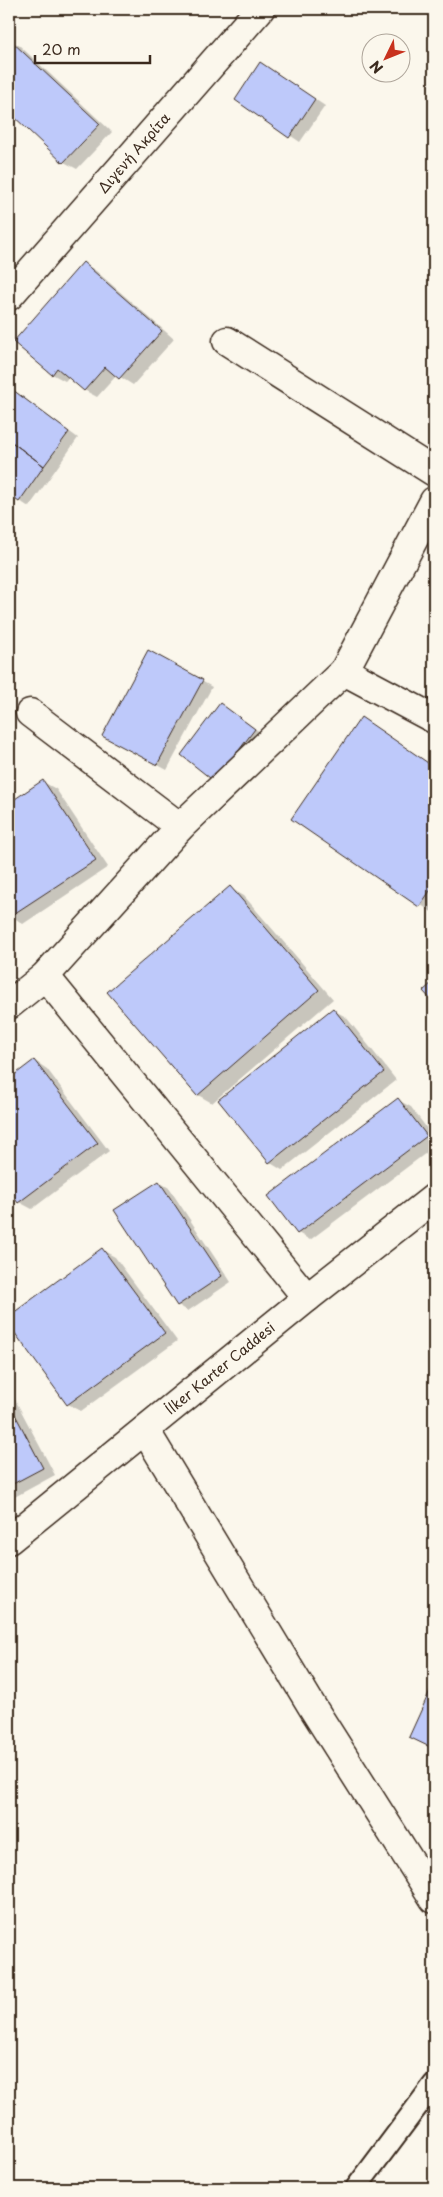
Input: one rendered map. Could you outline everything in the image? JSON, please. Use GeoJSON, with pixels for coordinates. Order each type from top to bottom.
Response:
{"type":"FeatureCollection","features":[{"type":"Feature","properties":{"kind":"street","name":"Διγενή Ακρίτα"},"geometry":{"type":"LineString","coordinates":[[9,296],[260,9]]}},
{"type":"Feature","properties":{"kind":"street"},"geometry":{"type":"LineString","coordinates":[[226,341],[434,472]]}},
{"type":"Feature","properties":{"kind":"street"},"geometry":{"type":"LineString","coordinates":[[9,1005],[45,976],[180,827],[344,671],[434,502]]}},
{"type":"Feature","properties":{"kind":"street"},"geometry":{"type":"LineString","coordinates":[[344,671],[434,719]]}},
{"type":"Feature","properties":{"kind":"street"},"geometry":{"type":"LineString","coordinates":[[30,714],[180,827]]}},
{"type":"Feature","properties":{"kind":"street"},"geometry":{"type":"LineString","coordinates":[[45,976],[307,1298]]}},
{"type":"Feature","properties":{"kind":"street","name":"İlker Karter Caddesi"},"geometry":{"type":"LineString","coordinates":[[9,1540],[307,1298],[434,1198]]}},
{"type":"Feature","properties":{"kind":"street"},"geometry":{"type":"LineString","coordinates":[[144,1430],[312,1708],[434,1899]]}},
{"type":"Feature","properties":{"kind":"lane"},"geometry":{"type":"LineString","coordinates":[[356,2188],[434,2084]]}},
{"type":"Feature","properties":{"kind":"building"},"geometry":{"type":"Polygon","coordinates":[[[9,39],[100,124],[63,163],[9,112],[9,39]]]}},
{"type":"Feature","properties":{"kind":"building"},"geometry":{"type":"Polygon","coordinates":[[[260,62],[315,99],[289,138],[235,100],[260,62]]]}},
{"type":"Feature","properties":{"kind":"building"},"geometry":{"type":"Polygon","coordinates":[[[83,262],[162,331],[119,379],[105,367],[84,391],[57,368],[52,375],[13,342],[83,262]]]}},
{"type":"Feature","properties":{"kind":"building"},"geometry":{"type":"Polygon","coordinates":[[[9,387],[69,432],[44,466],[9,440],[9,387]]]}},
{"type":"Feature","properties":{"kind":"building"},"geometry":{"type":"Polygon","coordinates":[[[9,440],[44,466],[19,502],[9,495],[9,440]]]}},
{"type":"Feature","properties":{"kind":"building"},"geometry":{"type":"Polygon","coordinates":[[[148,650],[203,680],[157,765],[102,736],[148,650]]]}},
{"type":"Feature","properties":{"kind":"building"},"geometry":{"type":"Polygon","coordinates":[[[220,703],[255,729],[215,782],[181,755],[220,703]]]}},
{"type":"Feature","properties":{"kind":"building"},"geometry":{"type":"Polygon","coordinates":[[[361,717],[434,767],[434,885],[419,907],[291,819],[361,717]]]}},
{"type":"Feature","properties":{"kind":"building"},"geometry":{"type":"Polygon","coordinates":[[[43,780],[96,860],[9,917],[9,803],[43,780]]]}},
{"type":"Feature","properties":{"kind":"building"},"geometry":{"type":"Polygon","coordinates":[[[230,886],[319,990],[197,1096],[107,992],[230,886]]]}},
{"type":"Feature","properties":{"kind":"building"},"geometry":{"type":"Polygon","coordinates":[[[434,981],[434,1003],[423,991],[434,981]]]}},
{"type":"Feature","properties":{"kind":"building"},"geometry":{"type":"Polygon","coordinates":[[[333,1008],[384,1072],[269,1163],[218,1100],[333,1008]]]}},
{"type":"Feature","properties":{"kind":"building"},"geometry":{"type":"Polygon","coordinates":[[[34,1060],[98,1143],[18,1203],[9,1190],[9,1079],[34,1060]]]}},
{"type":"Feature","properties":{"kind":"building"},"geometry":{"type":"Polygon","coordinates":[[[398,1098],[427,1136],[297,1234],[268,1196],[398,1098]]]}},
{"type":"Feature","properties":{"kind":"building"},"geometry":{"type":"Polygon","coordinates":[[[159,1181],[222,1276],[177,1306],[114,1210],[159,1181]]]}},
{"type":"Feature","properties":{"kind":"building"},"geometry":{"type":"Polygon","coordinates":[[[102,1248],[165,1333],[67,1405],[9,1325],[9,1316],[102,1248]]]}},
{"type":"Feature","properties":{"kind":"building"},"geometry":{"type":"Polygon","coordinates":[[[9,1403],[43,1468],[9,1486],[9,1403]]]}},
{"type":"Feature","properties":{"kind":"building"},"geometry":{"type":"Polygon","coordinates":[[[434,1682],[434,1749],[409,1737],[434,1682]]]}}]}
